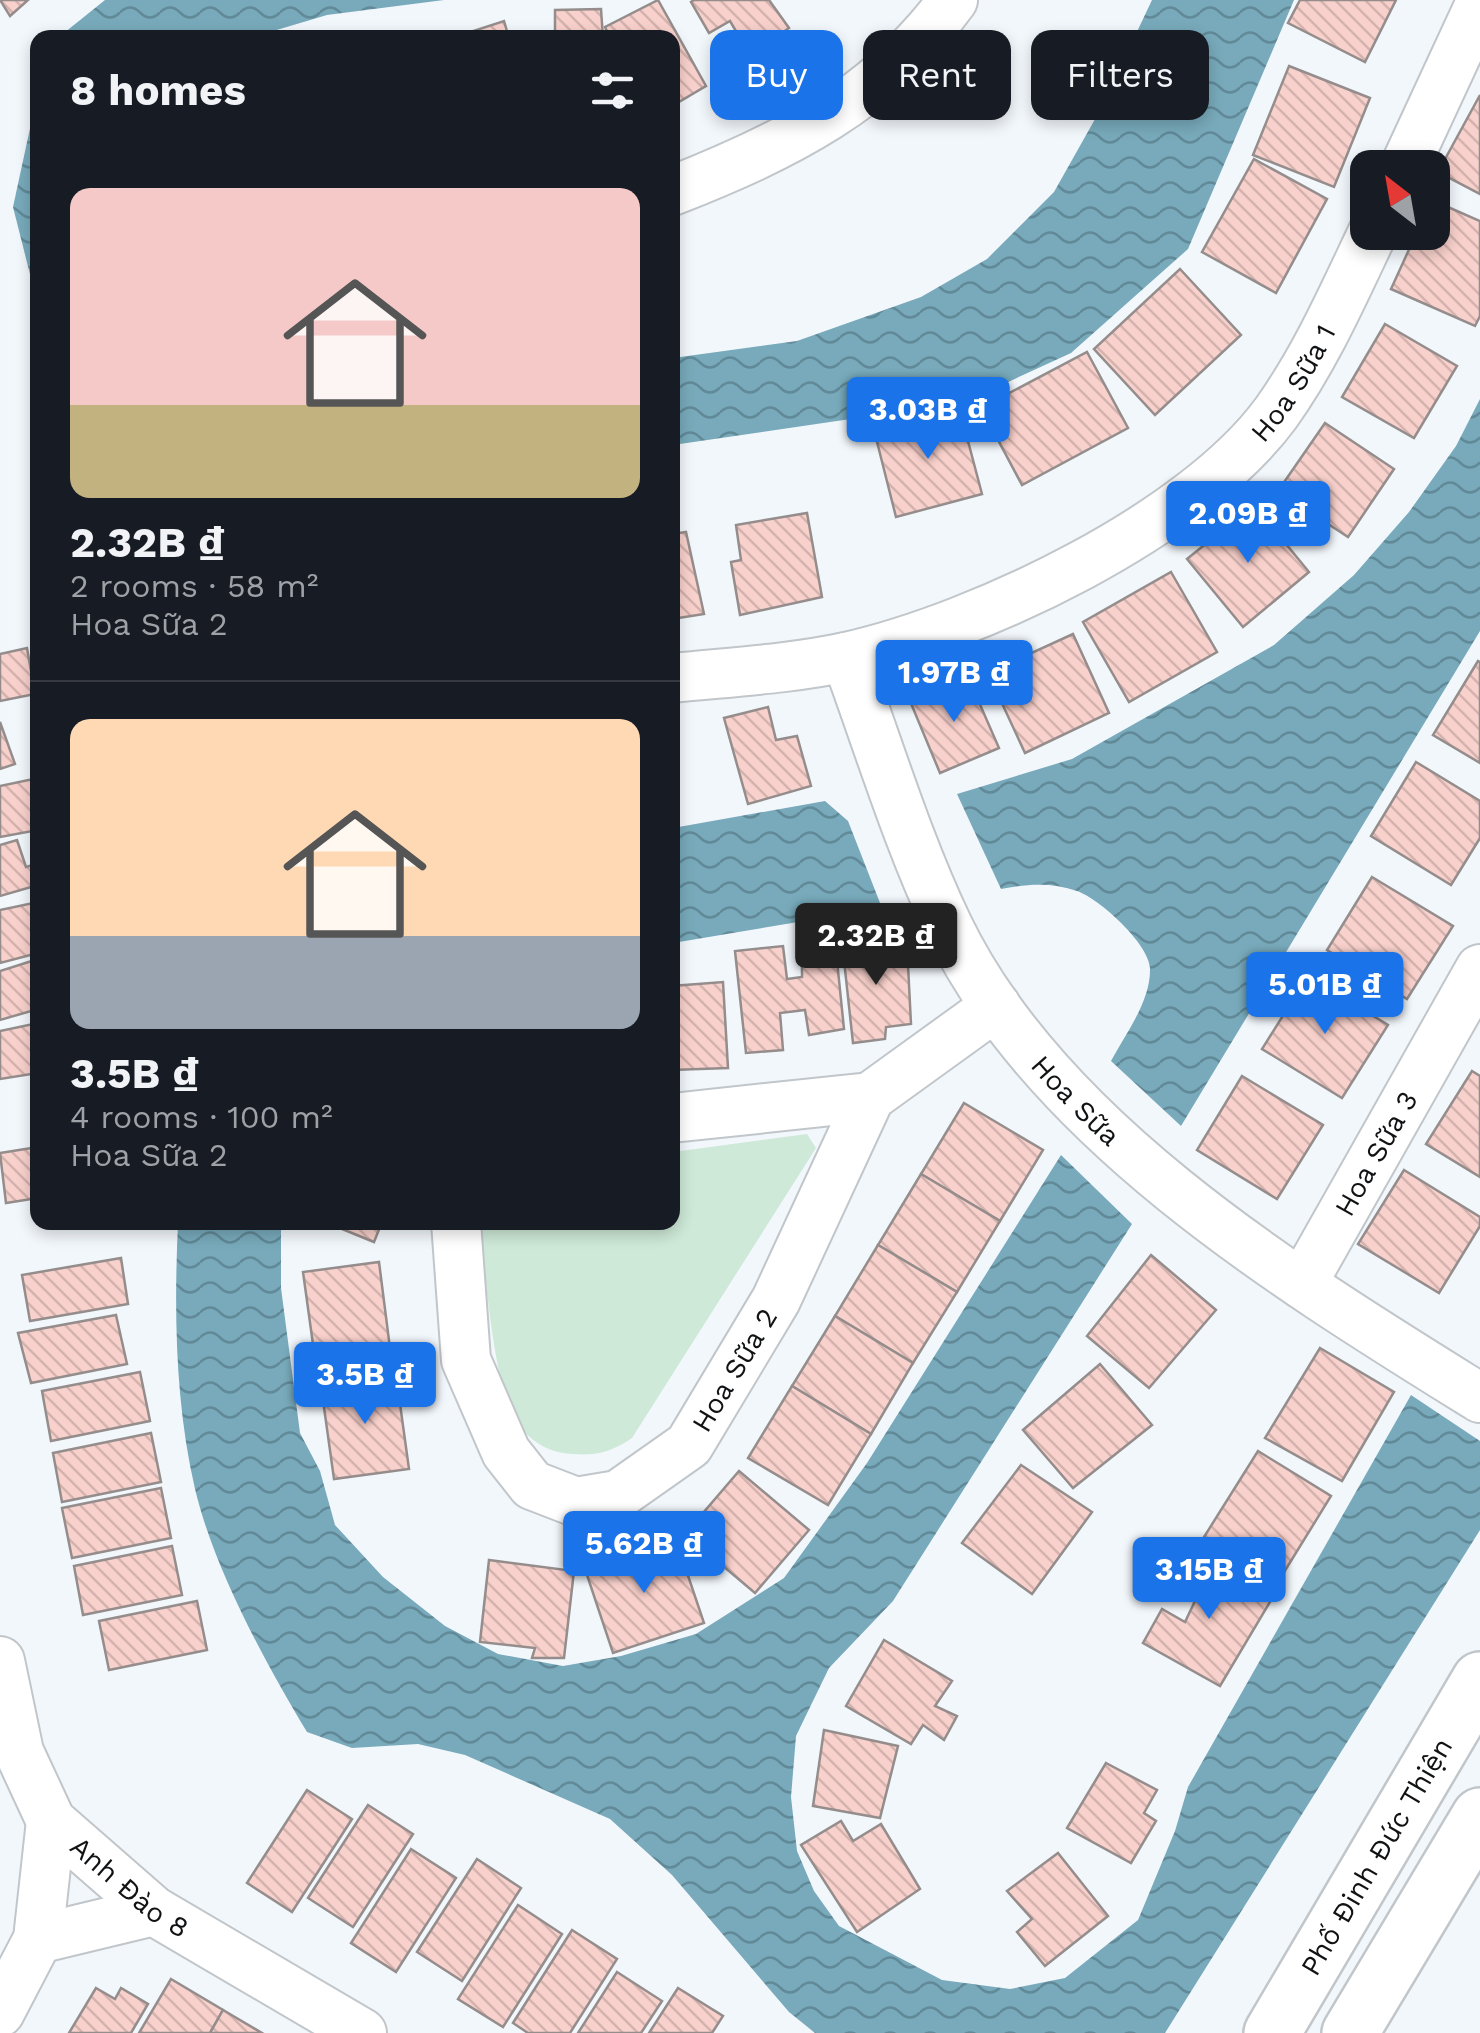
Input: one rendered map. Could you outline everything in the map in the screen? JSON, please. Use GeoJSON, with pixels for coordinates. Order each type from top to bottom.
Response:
{"type":"FeatureCollection","features":[{"type":"Feature","properties":{"kind":"street"},"geometry":{"type":"LineString","coordinates":[[680,189],[766,154],[876,85],[952,0]]}},
{"type":"Feature","properties":{"kind":"street"},"geometry":{"type":"LineString","coordinates":[[1412,150],[1480,4]]}},
{"type":"Feature","properties":{"kind":"street","name":"Hoa Sữa 1"},"geometry":{"type":"LineString","coordinates":[[680,677],[846,657],[928,631],[1086,562],[1151,524],[1220,471],[1274,416],[1319,347],[1365,250]]}},
{"type":"Feature","properties":{"kind":"street","name":"Hoa Sữa"},"geometry":{"type":"LineString","coordinates":[[846,657],[948,926],[996,1006],[1044,1064],[1135,1158],[1241,1242],[1480,1398]]}},
{"type":"Feature","properties":{"kind":"street","name":"Hoa Sữa 3"},"geometry":{"type":"LineString","coordinates":[[1302,1284],[1480,970]]}},
{"type":"Feature","properties":{"kind":"street","name":"Hoa Sữa 2"},"geometry":{"type":"LineString","coordinates":[[457,1230],[466,1360],[482,1407],[506,1452],[532,1486],[576,1502],[618,1495],[689,1445],[776,1300],[870,1098],[996,1006]]}},
{"type":"Feature","properties":{"kind":"street"},"geometry":{"type":"LineString","coordinates":[[680,1117],[870,1098]]}},
{"type":"Feature","properties":{"kind":"street","name":"Anh Đào 8"},"geometry":{"type":"LineString","coordinates":[[0,1661],[18,1752],[51,1822],[154,1910],[362,2033]]}},
{"type":"Feature","properties":{"kind":"street","name":"Phố Đinh Đức Thiện"},"geometry":{"type":"LineString","coordinates":[[1272,2033],[1480,1680]]}},
{"type":"Feature","properties":{"kind":"street"},"geometry":{"type":"LineString","coordinates":[[1350,2033],[1480,1816]]}},
{"type":"Feature","properties":{"kind":"street"},"geometry":{"type":"LineString","coordinates":[[0,2012],[38,1939],[51,1822]]}},
{"type":"Feature","properties":{"kind":"street"},"geometry":{"type":"LineString","coordinates":[[38,1939],[154,1910]]}},
{"type":"Feature","properties":{"kind":"green space"},"geometry":{"type":"Polygon","coordinates":[[[807,1134],[816,1148],[632,1438],[604,1452],[582,1454],[548,1449],[527,1435],[508,1405],[492,1333],[482,1230],[680,1230],[680,1151],[807,1134]]]}},
{"type":"Feature","properties":{"kind":"water"},"geometry":{"type":"Polygon","coordinates":[[[105,0],[444,0],[327,15],[277,30],[68,30],[105,0]]]}},
{"type":"Feature","properties":{"kind":"water"},"geometry":{"type":"Polygon","coordinates":[[[1152,0],[1294,0],[1188,249],[1071,353],[982,394],[905,411],[680,444],[680,357],[797,341],[921,297],[987,259],[1054,192],[1094,120],[1209,120],[1209,30],[1138,30],[1152,0]]]}},
{"type":"Feature","properties":{"kind":"water"},"geometry":{"type":"Polygon","coordinates":[[[30,128],[30,274],[13,207],[30,128]]]}},
{"type":"Feature","properties":{"kind":"water"},"geometry":{"type":"Polygon","coordinates":[[[1480,399],[1480,631],[1181,1126],[1111,1061],[1136,1016],[1149,980],[1148,958],[1133,935],[1110,913],[1077,891],[1039,885],[1001,889],[957,794],[1072,759],[1274,645],[1354,575],[1409,512],[1456,446],[1480,399]]]}},
{"type":"Feature","properties":{"kind":"water"},"geometry":{"type":"Polygon","coordinates":[[[825,801],[848,821],[882,908],[680,942],[680,827],[825,801]]]}},
{"type":"Feature","properties":{"kind":"water"},"geometry":{"type":"Polygon","coordinates":[[[1061,1155],[1132,1224],[893,1601],[829,1668],[796,1736],[791,1797],[797,1851],[814,1891],[839,1926],[942,1980],[1010,1989],[1065,1978],[1138,1920],[1175,1831],[1188,1787],[1411,1395],[1480,1441],[1480,1530],[1165,2033],[815,2033],[789,2012],[672,1875],[610,1819],[465,1755],[418,1744],[352,1748],[307,1732],[228,1583],[195,1489],[183,1423],[178,1356],[178,1230],[281,1230],[281,1288],[300,1433],[320,1471],[335,1525],[383,1577],[445,1626],[498,1654],[563,1666],[621,1656],[696,1634],[784,1578],[867,1463],[1061,1155]]]}},
{"type":"Feature","properties":{"kind":"building"},"geometry":{"type":"Polygon","coordinates":[[[0,0],[28,0],[10,16],[0,0]]]}},
{"type":"Feature","properties":{"kind":"building"},"geometry":{"type":"Polygon","coordinates":[[[658,0],[675,30],[606,30],[605,27],[658,0]]]}},
{"type":"Feature","properties":{"kind":"building"},"geometry":{"type":"Polygon","coordinates":[[[769,0],[789,28],[735,30],[730,21],[709,33],[691,2],[769,0]]]}},
{"type":"Feature","properties":{"kind":"building"},"geometry":{"type":"Polygon","coordinates":[[[1300,0],[1396,0],[1365,62],[1288,23],[1300,0]]]}},
{"type":"Feature","properties":{"kind":"building"},"geometry":{"type":"Polygon","coordinates":[[[601,9],[602,30],[555,30],[555,10],[601,9]]]}},
{"type":"Feature","properties":{"kind":"building"},"geometry":{"type":"Polygon","coordinates":[[[504,21],[507,30],[476,30],[504,21]]]}},
{"type":"Feature","properties":{"kind":"building"},"geometry":{"type":"Polygon","coordinates":[[[680,39],[706,86],[680,101],[680,39]]]}},
{"type":"Feature","properties":{"kind":"building"},"geometry":{"type":"Polygon","coordinates":[[[1289,66],[1370,98],[1334,187],[1253,155],[1289,66]]]}},
{"type":"Feature","properties":{"kind":"building"},"geometry":{"type":"Polygon","coordinates":[[[1480,95],[1480,194],[1450,178],[1450,150],[1480,95]]]}},
{"type":"Feature","properties":{"kind":"building"},"geometry":{"type":"Polygon","coordinates":[[[1254,159],[1327,199],[1276,293],[1202,252],[1254,159]]]}},
{"type":"Feature","properties":{"kind":"building"},"geometry":{"type":"Polygon","coordinates":[[[1450,208],[1480,221],[1480,316],[1475,326],[1391,289],[1409,250],[1450,250],[1450,208]]]}},
{"type":"Feature","properties":{"kind":"building"},"geometry":{"type":"Polygon","coordinates":[[[1180,269],[1241,335],[1155,415],[1094,349],[1180,269]]]}},
{"type":"Feature","properties":{"kind":"building"},"geometry":{"type":"Polygon","coordinates":[[[1385,324],[1457,366],[1414,438],[1342,397],[1385,324]]]}},
{"type":"Feature","properties":{"kind":"building"},"geometry":{"type":"Polygon","coordinates":[[[1087,352],[1128,428],[1022,485],[981,408],[1087,352]]]}},
{"type":"Feature","properties":{"kind":"building"},"geometry":{"type":"Polygon","coordinates":[[[959,407],[982,494],[896,517],[874,430],[959,407]]]}},
{"type":"Feature","properties":{"kind":"building"},"geometry":{"type":"Polygon","coordinates":[[[1325,423],[1394,469],[1348,537],[1278,491],[1325,423]]]}},
{"type":"Feature","properties":{"kind":"building"},"geometry":{"type":"Polygon","coordinates":[[[1254,505],[1309,572],[1243,627],[1187,559],[1254,505]]]}},
{"type":"Feature","properties":{"kind":"building"},"geometry":{"type":"Polygon","coordinates":[[[807,513],[822,597],[740,615],[731,562],[741,560],[736,525],[807,513]]]}},
{"type":"Feature","properties":{"kind":"building"},"geometry":{"type":"Polygon","coordinates":[[[686,532],[704,614],[680,618],[680,533],[686,532]]]}},
{"type":"Feature","properties":{"kind":"building"},"geometry":{"type":"Polygon","coordinates":[[[1171,572],[1217,652],[1129,702],[1083,622],[1171,572]]]}},
{"type":"Feature","properties":{"kind":"building"},"geometry":{"type":"Polygon","coordinates":[[[1073,634],[1109,713],[1025,753],[988,673],[1073,634]]]}},
{"type":"Feature","properties":{"kind":"building"},"geometry":{"type":"Polygon","coordinates":[[[27,648],[30,695],[0,701],[0,654],[27,648]]]}},
{"type":"Feature","properties":{"kind":"building"},"geometry":{"type":"Polygon","coordinates":[[[1480,662],[1480,763],[1433,735],[1480,662]]]}},
{"type":"Feature","properties":{"kind":"building"},"geometry":{"type":"Polygon","coordinates":[[[968,677],[999,748],[940,773],[910,701],[968,677]]]}},
{"type":"Feature","properties":{"kind":"building"},"geometry":{"type":"Polygon","coordinates":[[[768,707],[776,740],[797,736],[811,786],[748,804],[724,718],[768,707]]]}},
{"type":"Feature","properties":{"kind":"building"},"geometry":{"type":"Polygon","coordinates":[[[0,722],[15,764],[0,769],[0,722]]]}},
{"type":"Feature","properties":{"kind":"building"},"geometry":{"type":"Polygon","coordinates":[[[1416,762],[1480,801],[1480,838],[1451,885],[1371,836],[1416,762]]]}},
{"type":"Feature","properties":{"kind":"building"},"geometry":{"type":"Polygon","coordinates":[[[30,780],[30,831],[0,837],[0,786],[30,780]]]}},
{"type":"Feature","properties":{"kind":"building"},"geometry":{"type":"Polygon","coordinates":[[[17,840],[26,867],[30,866],[30,887],[0,896],[0,845],[17,840]]]}},
{"type":"Feature","properties":{"kind":"building"},"geometry":{"type":"Polygon","coordinates":[[[1372,877],[1453,926],[1407,999],[1327,950],[1372,877]]]}},
{"type":"Feature","properties":{"kind":"building"},"geometry":{"type":"Polygon","coordinates":[[[30,904],[30,955],[0,963],[0,910],[30,904]]]}},
{"type":"Feature","properties":{"kind":"building"},"geometry":{"type":"Polygon","coordinates":[[[877,940],[877,948],[907,945],[911,1024],[886,1027],[885,1039],[853,1043],[842,942],[877,940]]]}},
{"type":"Feature","properties":{"kind":"building"},"geometry":{"type":"Polygon","coordinates":[[[835,941],[844,1029],[809,1035],[805,1010],[780,1013],[783,1050],[746,1053],[735,951],[783,946],[787,979],[802,977],[802,946],[835,941]]]}},
{"type":"Feature","properties":{"kind":"building"},"geometry":{"type":"Polygon","coordinates":[[[30,962],[30,1011],[0,1020],[0,971],[30,962]]]}},
{"type":"Feature","properties":{"kind":"building"},"geometry":{"type":"Polygon","coordinates":[[[1308,976],[1388,1025],[1342,1098],[1262,1049],[1308,976]]]}},
{"type":"Feature","properties":{"kind":"building"},"geometry":{"type":"Polygon","coordinates":[[[723,982],[728,1068],[680,1070],[680,985],[723,982]]]}},
{"type":"Feature","properties":{"kind":"building"},"geometry":{"type":"Polygon","coordinates":[[[30,1025],[30,1074],[0,1079],[0,1031],[30,1025]]]}},
{"type":"Feature","properties":{"kind":"building"},"geometry":{"type":"Polygon","coordinates":[[[1472,1071],[1480,1076],[1480,1177],[1426,1144],[1472,1071]]]}},
{"type":"Feature","properties":{"kind":"building"},"geometry":{"type":"Polygon","coordinates":[[[1242,1076],[1323,1125],[1277,1199],[1197,1150],[1242,1076]]]}},
{"type":"Feature","properties":{"kind":"building"},"geometry":{"type":"Polygon","coordinates":[[[964,1103],[1043,1150],[1000,1221],[921,1174],[964,1103]]]}},
{"type":"Feature","properties":{"kind":"building"},"geometry":{"type":"Polygon","coordinates":[[[30,1148],[30,1199],[6,1203],[0,1153],[30,1148]]]}},
{"type":"Feature","properties":{"kind":"building"},"geometry":{"type":"Polygon","coordinates":[[[1404,1170],[1480,1217],[1480,1226],[1439,1293],[1358,1244],[1404,1170]]]}},
{"type":"Feature","properties":{"kind":"building"},"geometry":{"type":"Polygon","coordinates":[[[921,1174],[1000,1221],[957,1292],[878,1245],[921,1174]]]}},
{"type":"Feature","properties":{"kind":"building"},"geometry":{"type":"Polygon","coordinates":[[[345,1230],[379,1230],[374,1242],[345,1230]]]}},
{"type":"Feature","properties":{"kind":"building"},"geometry":{"type":"Polygon","coordinates":[[[878,1245],[957,1292],[913,1363],[835,1316],[878,1245]]]}},
{"type":"Feature","properties":{"kind":"building"},"geometry":{"type":"Polygon","coordinates":[[[1151,1255],[1216,1310],[1149,1388],[1087,1336],[1151,1255]]]}},
{"type":"Feature","properties":{"kind":"building"},"geometry":{"type":"Polygon","coordinates":[[[121,1258],[128,1304],[30,1321],[22,1275],[121,1258]]]}},
{"type":"Feature","properties":{"kind":"building"},"geometry":{"type":"Polygon","coordinates":[[[379,1262],[391,1356],[316,1366],[303,1272],[379,1262]]]}},
{"type":"Feature","properties":{"kind":"building"},"geometry":{"type":"Polygon","coordinates":[[[116,1315],[127,1364],[31,1383],[18,1333],[116,1315]]]}},
{"type":"Feature","properties":{"kind":"building"},"geometry":{"type":"Polygon","coordinates":[[[835,1316],[913,1363],[871,1434],[792,1386],[835,1316]]]}},
{"type":"Feature","properties":{"kind":"building"},"geometry":{"type":"Polygon","coordinates":[[[1320,1348],[1394,1392],[1342,1481],[1265,1438],[1320,1348]]]}},
{"type":"Feature","properties":{"kind":"building"},"geometry":{"type":"Polygon","coordinates":[[[1100,1364],[1152,1425],[1073,1488],[1023,1430],[1100,1364]]]}},
{"type":"Feature","properties":{"kind":"building"},"geometry":{"type":"Polygon","coordinates":[[[140,1372],[150,1421],[51,1441],[42,1391],[140,1372]]]}},
{"type":"Feature","properties":{"kind":"building"},"geometry":{"type":"Polygon","coordinates":[[[396,1375],[409,1469],[334,1479],[321,1386],[396,1375]]]}},
{"type":"Feature","properties":{"kind":"building"},"geometry":{"type":"Polygon","coordinates":[[[792,1386],[871,1434],[828,1505],[748,1458],[792,1386]]]}},
{"type":"Feature","properties":{"kind":"building"},"geometry":{"type":"Polygon","coordinates":[[[151,1433],[161,1482],[62,1502],[53,1453],[151,1433]]]}},
{"type":"Feature","properties":{"kind":"building"},"geometry":{"type":"Polygon","coordinates":[[[1258,1451],[1331,1496],[1278,1582],[1204,1537],[1258,1451]]]}},
{"type":"Feature","properties":{"kind":"building"},"geometry":{"type":"Polygon","coordinates":[[[1021,1465],[1092,1512],[1032,1594],[962,1543],[1021,1465]]]}},
{"type":"Feature","properties":{"kind":"building"},"geometry":{"type":"Polygon","coordinates":[[[739,1471],[809,1530],[755,1593],[685,1534],[739,1471]]]}},
{"type":"Feature","properties":{"kind":"building"},"geometry":{"type":"Polygon","coordinates":[[[161,1488],[171,1538],[72,1558],[62,1508],[161,1488]]]}},
{"type":"Feature","properties":{"kind":"building"},"geometry":{"type":"Polygon","coordinates":[[[676,1540],[704,1623],[613,1653],[585,1569],[676,1540]]]}},
{"type":"Feature","properties":{"kind":"building"},"geometry":{"type":"Polygon","coordinates":[[[172,1546],[182,1595],[83,1615],[74,1566],[172,1546]]]}},
{"type":"Feature","properties":{"kind":"building"},"geometry":{"type":"Polygon","coordinates":[[[1195,1554],[1270,1602],[1220,1686],[1143,1643],[1162,1609],[1185,1622],[1195,1601],[1176,1589],[1195,1554]]]}},
{"type":"Feature","properties":{"kind":"building"},"geometry":{"type":"Polygon","coordinates":[[[489,1560],[574,1571],[564,1658],[532,1658],[535,1648],[480,1642],[489,1560]]]}},
{"type":"Feature","properties":{"kind":"building"},"geometry":{"type":"Polygon","coordinates":[[[197,1601],[207,1650],[109,1670],[99,1621],[197,1601]]]}},
{"type":"Feature","properties":{"kind":"building"},"geometry":{"type":"Polygon","coordinates":[[[884,1640],[952,1681],[935,1706],[957,1716],[944,1740],[923,1725],[911,1744],[846,1706],[884,1640]]]}},
{"type":"Feature","properties":{"kind":"building"},"geometry":{"type":"Polygon","coordinates":[[[824,1730],[898,1746],[880,1818],[813,1806],[824,1730]]]}},
{"type":"Feature","properties":{"kind":"building"},"geometry":{"type":"Polygon","coordinates":[[[1106,1763],[1157,1790],[1144,1813],[1156,1821],[1131,1863],[1067,1828],[1106,1763]]]}},
{"type":"Feature","properties":{"kind":"building"},"geometry":{"type":"Polygon","coordinates":[[[307,1790],[352,1819],[292,1912],[247,1883],[307,1790]]]}},
{"type":"Feature","properties":{"kind":"building"},"geometry":{"type":"Polygon","coordinates":[[[368,1805],[413,1834],[353,1927],[308,1898],[368,1805]]]}},
{"type":"Feature","properties":{"kind":"building"},"geometry":{"type":"Polygon","coordinates":[[[841,1821],[853,1841],[881,1824],[920,1889],[857,1932],[801,1845],[841,1821]]]}},
{"type":"Feature","properties":{"kind":"building"},"geometry":{"type":"Polygon","coordinates":[[[411,1849],[456,1878],[396,1972],[351,1943],[411,1849]]]}},
{"type":"Feature","properties":{"kind":"building"},"geometry":{"type":"Polygon","coordinates":[[[1058,1853],[1108,1916],[1045,1966],[1017,1932],[1032,1919],[1007,1891],[1058,1853]]]}},
{"type":"Feature","properties":{"kind":"building"},"geometry":{"type":"Polygon","coordinates":[[[477,1859],[521,1888],[462,1981],[417,1952],[477,1859]]]}},
{"type":"Feature","properties":{"kind":"building"},"geometry":{"type":"Polygon","coordinates":[[[518,1905],[562,1934],[503,2027],[458,1999],[518,1905]]]}},
{"type":"Feature","properties":{"kind":"building"},"geometry":{"type":"Polygon","coordinates":[[[572,1930],[617,1959],[570,2033],[528,2033],[513,2023],[572,1930]]]}},
{"type":"Feature","properties":{"kind":"building"},"geometry":{"type":"Polygon","coordinates":[[[617,1972],[662,2001],[641,2033],[578,2033],[617,1972]]]}},
{"type":"Feature","properties":{"kind":"building"},"geometry":{"type":"Polygon","coordinates":[[[171,1979],[223,2010],[210,2033],[139,2033],[171,1979]]]}},
{"type":"Feature","properties":{"kind":"building"},"geometry":{"type":"Polygon","coordinates":[[[96,1988],[115,1999],[121,1988],[148,2004],[131,2033],[69,2033],[96,1988]]]}},
{"type":"Feature","properties":{"kind":"building"},"geometry":{"type":"Polygon","coordinates":[[[678,1988],[723,2016],[712,2033],[649,2033],[678,1988]]]}},
{"type":"Feature","properties":{"kind":"building"},"geometry":{"type":"Polygon","coordinates":[[[223,2010],[262,2033],[210,2033],[223,2010]]]}}]}
